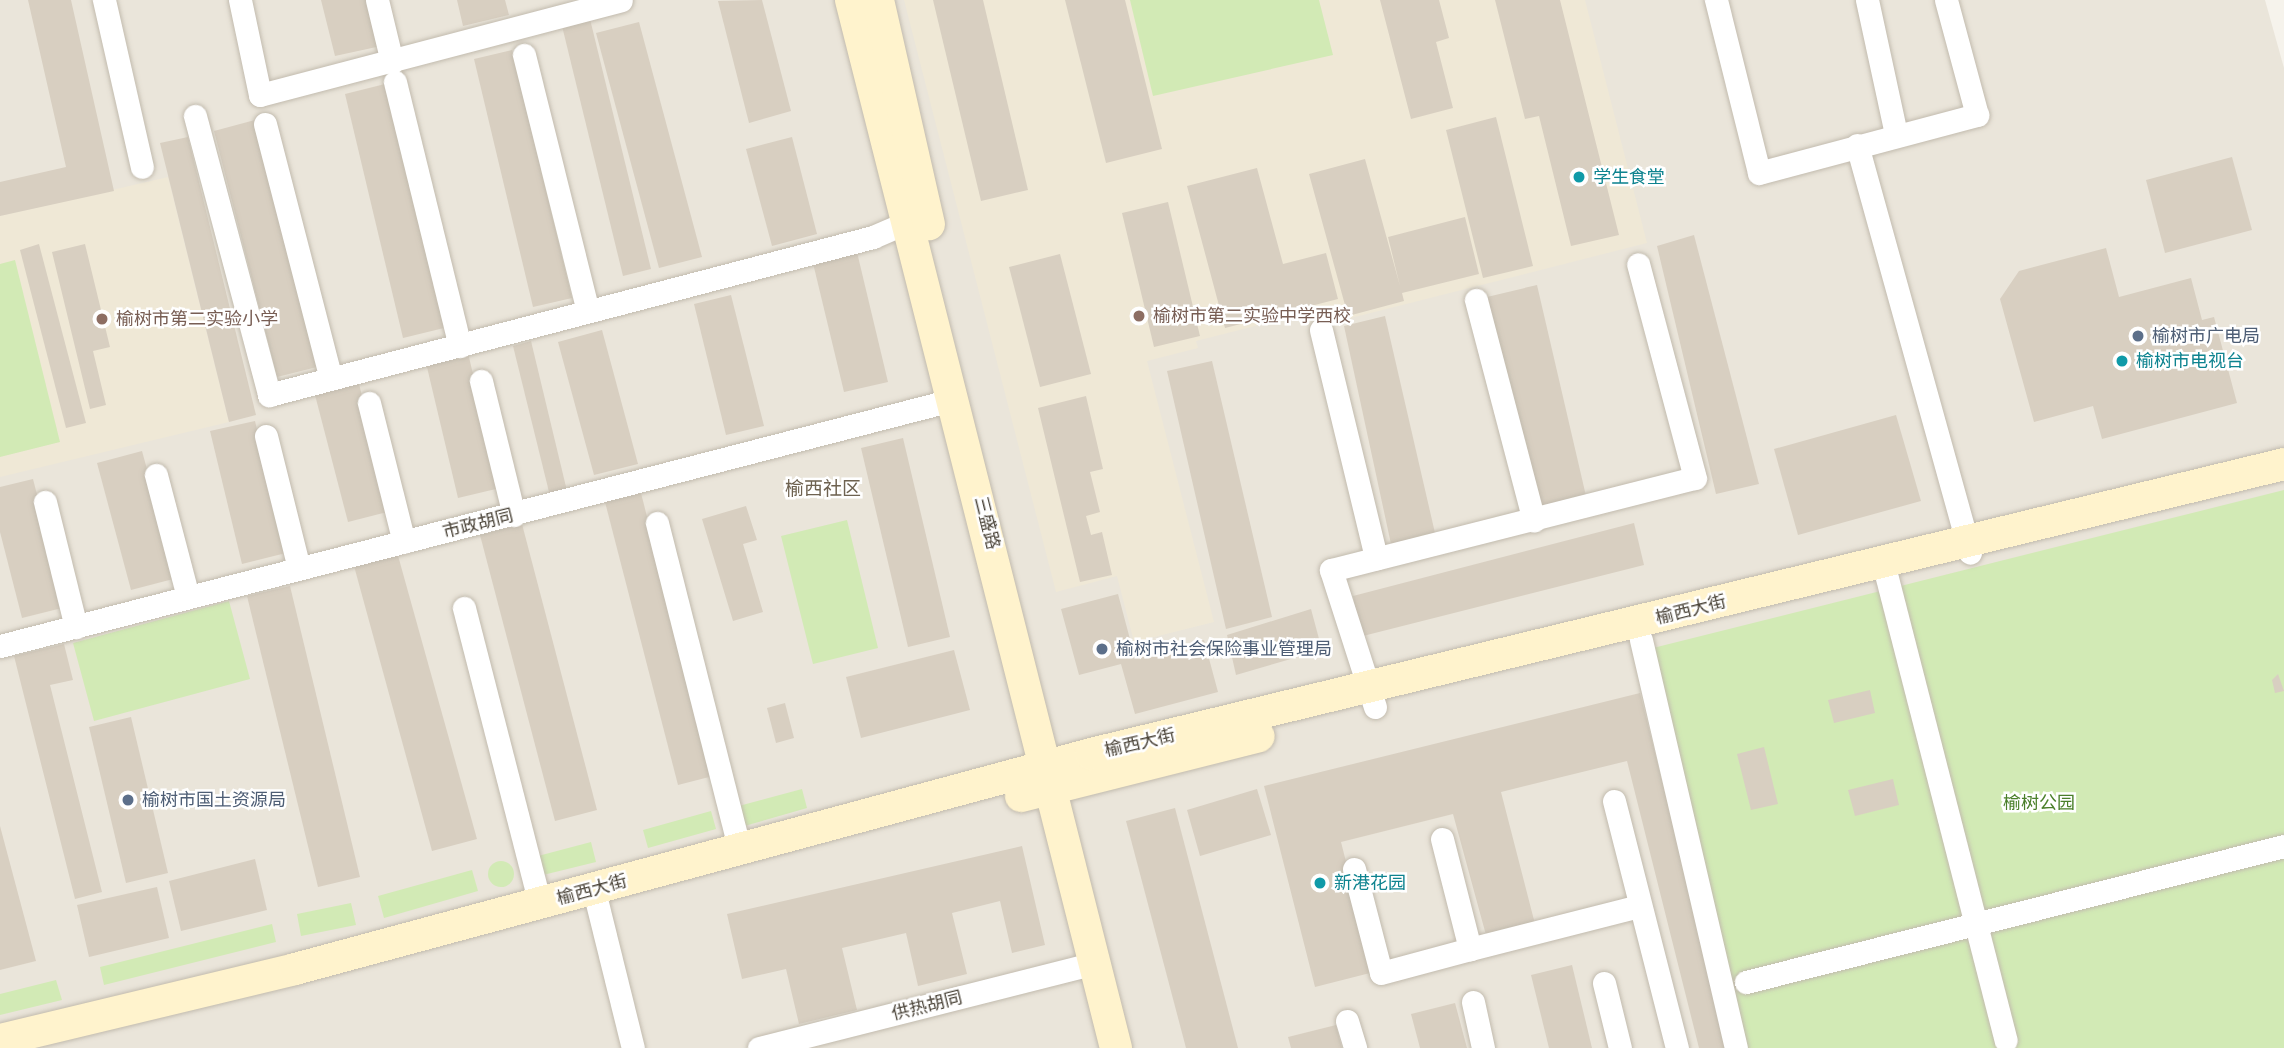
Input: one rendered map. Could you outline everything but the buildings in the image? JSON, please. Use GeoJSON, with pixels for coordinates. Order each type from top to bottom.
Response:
{"type":"FeatureCollection","features":[{"type":"Feature","properties":{"kind":"main road","name":"三盛路"},"geometry":{"type":"LineString","coordinates":[[851,0],[1132,1048]]}},
{"type":"Feature","properties":{"kind":"main road","name":"三盛路"},"geometry":{"type":"LineString","coordinates":[[878,0],[1058,776],[1116,1048]]}},
{"type":"Feature","properties":{"kind":"main road","name":"榆西大街"},"geometry":{"type":"LineString","coordinates":[[0,1040],[540,904],[740,850],[1058,776],[1372,698],[2284,464]]}},
{"type":"Feature","properties":{"kind":"main road","name":"榆西大街"},"geometry":{"type":"LineString","coordinates":[[1372,698],[1641,640],[1887,578],[1968,547],[2284,477]]}},
{"type":"Feature","properties":{"kind":"main road","name":"榆西大街"},"geometry":{"type":"LineString","coordinates":[[25,1048],[597,903],[1058,776]]}},
{"type":"Feature","properties":{"kind":"street"},"geometry":{"type":"LineString","coordinates":[[104,0],[142,167]]}},
{"type":"Feature","properties":{"kind":"street"},"geometry":{"type":"LineString","coordinates":[[240,0],[260,95],[393,72],[576,6],[621,0]]}},
{"type":"Feature","properties":{"kind":"street"},"geometry":{"type":"LineString","coordinates":[[377,0],[460,346]]}},
{"type":"Feature","properties":{"kind":"street"},"geometry":{"type":"LineString","coordinates":[[1716,0],[1759,173],[1896,134],[1978,115],[1946,0]]}},
{"type":"Feature","properties":{"kind":"street"},"geometry":{"type":"LineString","coordinates":[[1867,0],[1896,134]]}},
{"type":"Feature","properties":{"kind":"street"},"geometry":{"type":"LineString","coordinates":[[524,55],[588,311]]}},
{"type":"Feature","properties":{"kind":"street"},"geometry":{"type":"LineString","coordinates":[[195,116],[269,395],[873,237],[909,221]]}},
{"type":"Feature","properties":{"kind":"street"},"geometry":{"type":"LineString","coordinates":[[265,124],[331,379]]}},
{"type":"Feature","properties":{"kind":"street"},"geometry":{"type":"LineString","coordinates":[[1857,145],[1968,547]]}},
{"type":"Feature","properties":{"kind":"street"},"geometry":{"type":"LineString","coordinates":[[1372,698],[1331,570],[1534,521],[1695,478],[1638,264]]}},
{"type":"Feature","properties":{"kind":"street"},"geometry":{"type":"LineString","coordinates":[[1476,300],[1534,521]]}},
{"type":"Feature","properties":{"kind":"street"},"geometry":{"type":"LineString","coordinates":[[1321,330],[1376,558]]}},
{"type":"Feature","properties":{"kind":"street"},"geometry":{"type":"LineString","coordinates":[[481,381],[514,515]]}},
{"type":"Feature","properties":{"kind":"street","name":"市政胡同"},"geometry":{"type":"LineString","coordinates":[[0,646],[956,399]]}},
{"type":"Feature","properties":{"kind":"street"},"geometry":{"type":"LineString","coordinates":[[369,403],[404,542]]}},
{"type":"Feature","properties":{"kind":"street"},"geometry":{"type":"LineString","coordinates":[[266,436],[299,568]]}},
{"type":"Feature","properties":{"kind":"street"},"geometry":{"type":"LineString","coordinates":[[156,475],[188,597]]}},
{"type":"Feature","properties":{"kind":"street"},"geometry":{"type":"LineString","coordinates":[[45,502],[75,627]]}},
{"type":"Feature","properties":{"kind":"street"},"geometry":{"type":"LineString","coordinates":[[657,523],[740,850]]}},
{"type":"Feature","properties":{"kind":"street"},"geometry":{"type":"LineString","coordinates":[[1887,578],[2006,1040]]}},
{"type":"Feature","properties":{"kind":"street"},"geometry":{"type":"LineString","coordinates":[[464,608],[540,904]]}},
{"type":"Feature","properties":{"kind":"street"},"geometry":{"type":"LineString","coordinates":[[1641,640],[1736,1048]]}},
{"type":"Feature","properties":{"kind":"street"},"geometry":{"type":"LineString","coordinates":[[1614,801],[1677,1048]]}},
{"type":"Feature","properties":{"kind":"street"},"geometry":{"type":"LineString","coordinates":[[1442,839],[1470,949]]}},
{"type":"Feature","properties":{"kind":"street"},"geometry":{"type":"LineString","coordinates":[[1746,982],[2284,846]]}},
{"type":"Feature","properties":{"kind":"street"},"geometry":{"type":"LineString","coordinates":[[1354,869],[1381,973],[1639,906]]}},
{"type":"Feature","properties":{"kind":"street"},"geometry":{"type":"LineString","coordinates":[[597,903],[633,1048]]}},
{"type":"Feature","properties":{"kind":"street","name":"供热胡同"},"geometry":{"type":"LineString","coordinates":[[759,1048],[1096,963]]}},
{"type":"Feature","properties":{"kind":"street"},"geometry":{"type":"LineString","coordinates":[[1604,983],[1620,1048]]}},
{"type":"Feature","properties":{"kind":"street"},"geometry":{"type":"LineString","coordinates":[[1473,1002],[1483,1048]]}},
{"type":"Feature","properties":{"kind":"street"},"geometry":{"type":"LineString","coordinates":[[1347,1020],[1355,1048]]}},
{"type":"Feature","properties":{"kind":"shaded area"},"geometry":{"type":"Polygon","coordinates":[[[0,0],[2265,0],[2284,68],[2284,1048],[0,1048],[0,0]]]}},
{"type":"Feature","properties":{"kind":"shaded area","name":"榆树市第二实验中学西校"},"geometry":{"type":"Polygon","coordinates":[[[904,0],[1585,0],[1647,243],[1327,324],[1323,309],[1196,341],[1198,348],[1147,361],[1214,622],[1134,642],[1117,576],[1056,592],[904,0]]]}},
{"type":"Feature","properties":{"kind":"shaded area","name":"榆树市第二实验小学"},"geometry":{"type":"Polygon","coordinates":[[[168,177],[229,422],[0,477],[0,216],[168,177]]]}},
{"type":"Feature","properties":{"kind":"green space"},"geometry":{"type":"Polygon","coordinates":[[[1130,0],[1319,0],[1333,55],[1153,96],[1130,0]]]}},
{"type":"Feature","properties":{"kind":"green space"},"geometry":{"type":"Polygon","coordinates":[[[15,260],[60,442],[0,457],[0,264],[15,260]]]}},
{"type":"Feature","properties":{"kind":"green space","name":"榆树公园"},"geometry":{"type":"Polygon","coordinates":[[[2284,490],[2284,1048],[1745,1048],[1649,649],[2284,490]]]}},
{"type":"Feature","properties":{"kind":"green space"},"geometry":{"type":"Polygon","coordinates":[[[847,520],[878,648],[813,664],[781,536],[847,520]]]}},
{"type":"Feature","properties":{"kind":"green space"},"geometry":{"type":"Polygon","coordinates":[[[229,601],[250,679],[94,721],[73,643],[229,601]]]}},
{"type":"Feature","properties":{"kind":"green space"},"geometry":{"type":"Polygon","coordinates":[[[802,789],[807,808],[741,827],[735,807],[802,789]]]}},
{"type":"Feature","properties":{"kind":"green space"},"geometry":{"type":"Polygon","coordinates":[[[711,811],[716,829],[648,848],[643,830],[711,811]]]}},
{"type":"Feature","properties":{"kind":"green space"},"geometry":{"type":"Polygon","coordinates":[[[591,842],[596,862],[543,875],[538,856],[591,842]]]}},
{"type":"Feature","properties":{"kind":"green space"},"geometry":{"type":"Polygon","coordinates":[[[501,861],[510,865],[514,874],[510,883],[501,887],[492,883],[488,874],[492,865],[501,861]]]}},
{"type":"Feature","properties":{"kind":"green space"},"geometry":{"type":"Polygon","coordinates":[[[472,870],[478,891],[384,918],[378,896],[472,870]]]}},
{"type":"Feature","properties":{"kind":"green space"},"geometry":{"type":"Polygon","coordinates":[[[351,903],[356,925],[301,936],[297,914],[351,903]]]}},
{"type":"Feature","properties":{"kind":"green space"},"geometry":{"type":"Polygon","coordinates":[[[272,924],[276,942],[104,985],[100,967],[272,924]]]}},
{"type":"Feature","properties":{"kind":"green space"},"geometry":{"type":"Polygon","coordinates":[[[56,980],[62,1000],[0,1015],[0,994],[56,980]]]}},
{"type":"Feature","properties":{"kind":"place","name":"学生食堂"},"geometry":{"type":"Point","coordinates":[1579,177]}},
{"type":"Feature","properties":{"kind":"place","name":"榆树市第二实验中学西校"},"geometry":{"type":"Point","coordinates":[1139,316]}},
{"type":"Feature","properties":{"kind":"place","name":"榆树市第二实验小学"},"geometry":{"type":"Point","coordinates":[102,319]}},
{"type":"Feature","properties":{"kind":"place","name":"榆树市广电局"},"geometry":{"type":"Point","coordinates":[2138,336]}},
{"type":"Feature","properties":{"kind":"place","name":"榆树市电视台"},"geometry":{"type":"Point","coordinates":[2122,361]}},
{"type":"Feature","properties":{"kind":"place","name":"榆树市社会保险事业管理局"},"geometry":{"type":"Point","coordinates":[1102,649]}},
{"type":"Feature","properties":{"kind":"place","name":"榆树市国土资源局"},"geometry":{"type":"Point","coordinates":[128,800]}},
{"type":"Feature","properties":{"kind":"place","name":"新港花园"},"geometry":{"type":"Point","coordinates":[1320,883]}},
{"type":"Feature","properties":{"kind":"district","name":"榆西社区"},"geometry":{"type":"Point","coordinates":[823,489]}}]}
